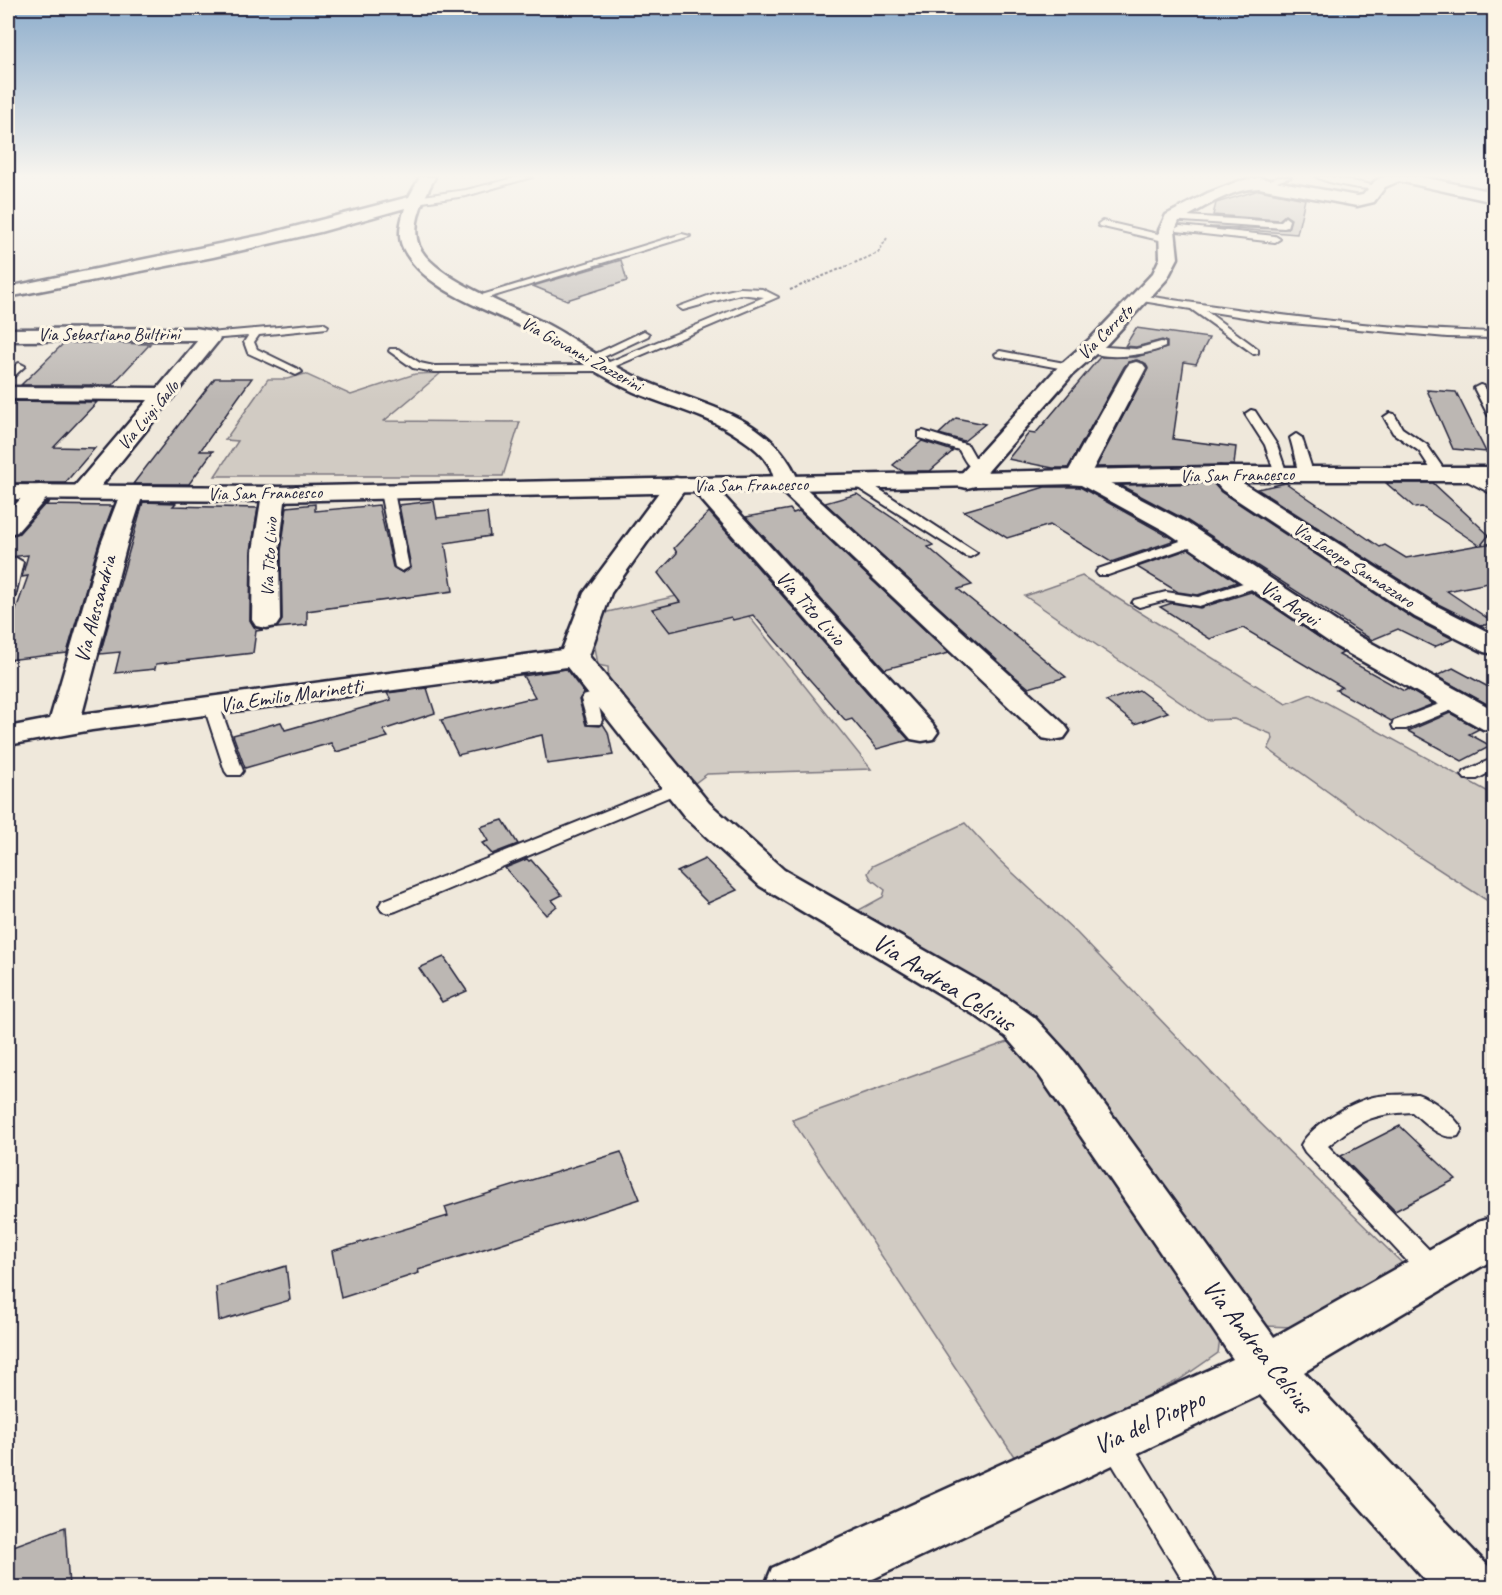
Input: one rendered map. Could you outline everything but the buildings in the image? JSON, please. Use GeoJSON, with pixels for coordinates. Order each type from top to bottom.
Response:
{"type":"FeatureCollection","features":[{"type":"Feature","properties":{"kind":"street"},"geometry":{"type":"LineString","coordinates":[[8,292],[220,251]]}},
{"type":"Feature","properties":{"kind":"street","name":"Via Giovanni Zazzerini"},"geometry":{"type":"LineString","coordinates":[[413,251],[444,279],[477,298],[552,334],[636,385],[730,422],[749,432],[778,459],[785,471],[788,484]]}},
{"type":"Feature","properties":{"kind":"street","name":"Via Cerreto"},"geometry":{"type":"LineString","coordinates":[[973,475],[1070,367],[1091,349],[1140,298],[1166,267],[1170,251]]}},
{"type":"Feature","properties":{"kind":"street","name":"Via Sebastiano Bultrini"},"geometry":{"type":"LineString","coordinates":[[8,335],[195,334],[209,336]]}},
{"type":"Feature","properties":{"kind":"street","name":"Via Luigi Gallo"},"geometry":{"type":"LineString","coordinates":[[83,492],[208,343],[209,336]]}},
{"type":"Feature","properties":{"kind":"street"},"geometry":{"type":"LineString","coordinates":[[1082,479],[1136,368]]}},
{"type":"Feature","properties":{"kind":"street"},"geometry":{"type":"LineString","coordinates":[[8,393],[166,394]]}},
{"type":"Feature","properties":{"kind":"street","name":"Via San Francesco"},"geometry":{"type":"LineString","coordinates":[[8,492],[274,494],[861,483],[973,475],[1082,479],[1220,474],[1494,474]]}},
{"type":"Feature","properties":{"kind":"street","name":"Via Iacopo Sannazzaro"},"geometry":{"type":"LineString","coordinates":[[1220,474],[1230,485],[1425,611],[1494,646]]}},
{"type":"Feature","properties":{"kind":"street","name":"Via Acqui"},"geometry":{"type":"LineString","coordinates":[[1082,479],[1195,540],[1345,640],[1494,722]]}},
{"type":"Feature","properties":{"kind":"street"},"geometry":{"type":"LineString","coordinates":[[788,484],[1053,731]]}},
{"type":"Feature","properties":{"kind":"street"},"geometry":{"type":"LineString","coordinates":[[574,657],[598,593],[689,485]]}},
{"type":"Feature","properties":{"kind":"street","name":"Via Tito Livio"},"geometry":{"type":"LineString","coordinates":[[689,485],[922,732]]}},
{"type":"Feature","properties":{"kind":"street"},"geometry":{"type":"LineString","coordinates":[[8,527],[40,492]]}},
{"type":"Feature","properties":{"kind":"street","name":"Via Alessandria"},"geometry":{"type":"LineString","coordinates":[[63,726],[114,544],[131,494]]}},
{"type":"Feature","properties":{"kind":"street","name":"Via Tito Livio"},"geometry":{"type":"LineString","coordinates":[[266,620],[266,551],[274,494]]}},
{"type":"Feature","properties":{"kind":"street","name":"Via Emilio Marinetti"},"geometry":{"type":"LineString","coordinates":[[8,736],[63,726],[212,707],[406,678],[574,657]]}},
{"type":"Feature","properties":{"kind":"street","name":"Via Andrea Celsius"},"geometry":{"type":"LineString","coordinates":[[574,657],[599,708],[697,810],[772,878],[989,1005],[1020,1027],[1053,1064],[1267,1367],[1470,1587]]}},
{"type":"Feature","properties":{"kind":"street","name":"Via del Pioppo"},"geometry":{"type":"LineString","coordinates":[[792,1587],[1267,1367],[1494,1236]]}},
{"type":"Feature","properties":{"kind":"lane"},"geometry":{"type":"LineString","coordinates":[[477,298],[633,251]]}},
{"type":"Feature","properties":{"kind":"lane"},"geometry":{"type":"LineString","coordinates":[[683,307],[718,295],[739,291],[758,291],[773,297]]}},
{"type":"Feature","properties":{"kind":"lane"},"geometry":{"type":"LineString","coordinates":[[394,351],[417,366],[428,369],[598,363],[773,297]]}},
{"type":"Feature","properties":{"kind":"lane"},"geometry":{"type":"LineString","coordinates":[[1140,298],[1276,318],[1440,333],[1494,335]]}},
{"type":"Feature","properties":{"kind":"lane"},"geometry":{"type":"LineString","coordinates":[[1192,306],[1254,351]]}},
{"type":"Feature","properties":{"kind":"lane"},"geometry":{"type":"LineString","coordinates":[[209,336],[323,326]]}},
{"type":"Feature","properties":{"kind":"lane"},"geometry":{"type":"LineString","coordinates":[[256,331],[249,342],[252,351],[296,372]]}},
{"type":"Feature","properties":{"kind":"lane"},"geometry":{"type":"LineString","coordinates":[[598,363],[644,334]]}},
{"type":"Feature","properties":{"kind":"lane"},"geometry":{"type":"LineString","coordinates":[[1091,349],[1132,351],[1152,349],[1161,345]]}},
{"type":"Feature","properties":{"kind":"lane"},"geometry":{"type":"LineString","coordinates":[[1000,354],[1070,367]]}},
{"type":"Feature","properties":{"kind":"lane"},"geometry":{"type":"LineString","coordinates":[[8,376],[19,366]]}},
{"type":"Feature","properties":{"kind":"lane"},"geometry":{"type":"LineString","coordinates":[[1480,388],[1494,415]]}},
{"type":"Feature","properties":{"kind":"lane"},"geometry":{"type":"LineString","coordinates":[[1251,414],[1293,474],[1305,466],[1296,438]]}},
{"type":"Feature","properties":{"kind":"lane"},"geometry":{"type":"LineString","coordinates":[[1390,417],[1397,430],[1423,448],[1441,474]]}},
{"type":"Feature","properties":{"kind":"lane"},"geometry":{"type":"LineString","coordinates":[[923,435],[964,448],[971,461],[973,475]]}},
{"type":"Feature","properties":{"kind":"lane"},"geometry":{"type":"LineString","coordinates":[[1465,474],[1494,491]]}},
{"type":"Feature","properties":{"kind":"lane"},"geometry":{"type":"LineString","coordinates":[[861,483],[970,553]]}},
{"type":"Feature","properties":{"kind":"lane"},"geometry":{"type":"LineString","coordinates":[[387,492],[402,567]]}},
{"type":"Feature","properties":{"kind":"lane"},"geometry":{"type":"LineString","coordinates":[[1103,572],[1195,540]]}},
{"type":"Feature","properties":{"kind":"lane"},"geometry":{"type":"LineString","coordinates":[[8,563],[16,562],[8,596]]}},
{"type":"Feature","properties":{"kind":"lane"},"geometry":{"type":"LineString","coordinates":[[1139,603],[1166,596],[1199,602],[1259,582]]}},
{"type":"Feature","properties":{"kind":"lane"},"geometry":{"type":"LineString","coordinates":[[1400,726],[1458,702]]}},
{"type":"Feature","properties":{"kind":"lane"},"geometry":{"type":"LineString","coordinates":[[212,707],[234,771]]}},
{"type":"Feature","properties":{"kind":"lane"},"geometry":{"type":"LineString","coordinates":[[1471,775],[1494,763]]}},
{"type":"Feature","properties":{"kind":"lane"},"geometry":{"type":"LineString","coordinates":[[389,906],[677,787]]}},
{"type":"Feature","properties":{"kind":"lane"},"geometry":{"type":"LineString","coordinates":[[1432,1270],[1313,1145],[1345,1119],[1378,1105],[1417,1103],[1450,1129]]}},
{"type":"Feature","properties":{"kind":"lane"},"geometry":{"type":"LineString","coordinates":[[1113,1439],[1204,1587]]}},
{"type":"Feature","properties":{"kind":"path"},"geometry":{"type":"LineString","coordinates":[[773,297],[879,251]]}},
{"type":"Feature","properties":{"kind":"shaded area"},"geometry":{"type":"Polygon","coordinates":[[[441,373],[384,421],[520,422],[503,476],[215,476],[238,441],[225,440],[268,379],[287,379],[305,374],[351,395],[415,374],[441,373]]]}},
{"type":"Feature","properties":{"kind":"shaded area"},"geometry":{"type":"Polygon","coordinates":[[[1082,576],[1286,704],[1311,694],[1494,795],[1494,905],[1415,854],[1268,749],[1273,739],[1271,734],[1234,719],[1206,720],[1025,596],[1082,576]]]}},
{"type":"Feature","properties":{"kind":"shaded area"},"geometry":{"type":"Polygon","coordinates":[[[724,585],[871,769],[707,774],[687,789],[609,688],[608,667],[598,665],[592,629],[599,614],[724,585]]]}},
{"type":"Feature","properties":{"kind":"shaded area"},"geometry":{"type":"Polygon","coordinates":[[[965,823],[998,859],[1077,933],[1252,1115],[1406,1267],[1292,1327],[1265,1326],[1056,1052],[848,916],[883,897],[885,890],[871,879],[868,873],[872,866],[965,823]]]}},
{"type":"Feature","properties":{"kind":"shaded area"},"geometry":{"type":"Polygon","coordinates":[[[1021,1037],[1221,1332],[1218,1353],[1179,1380],[1017,1461],[792,1120],[1021,1037]]]}}]}
